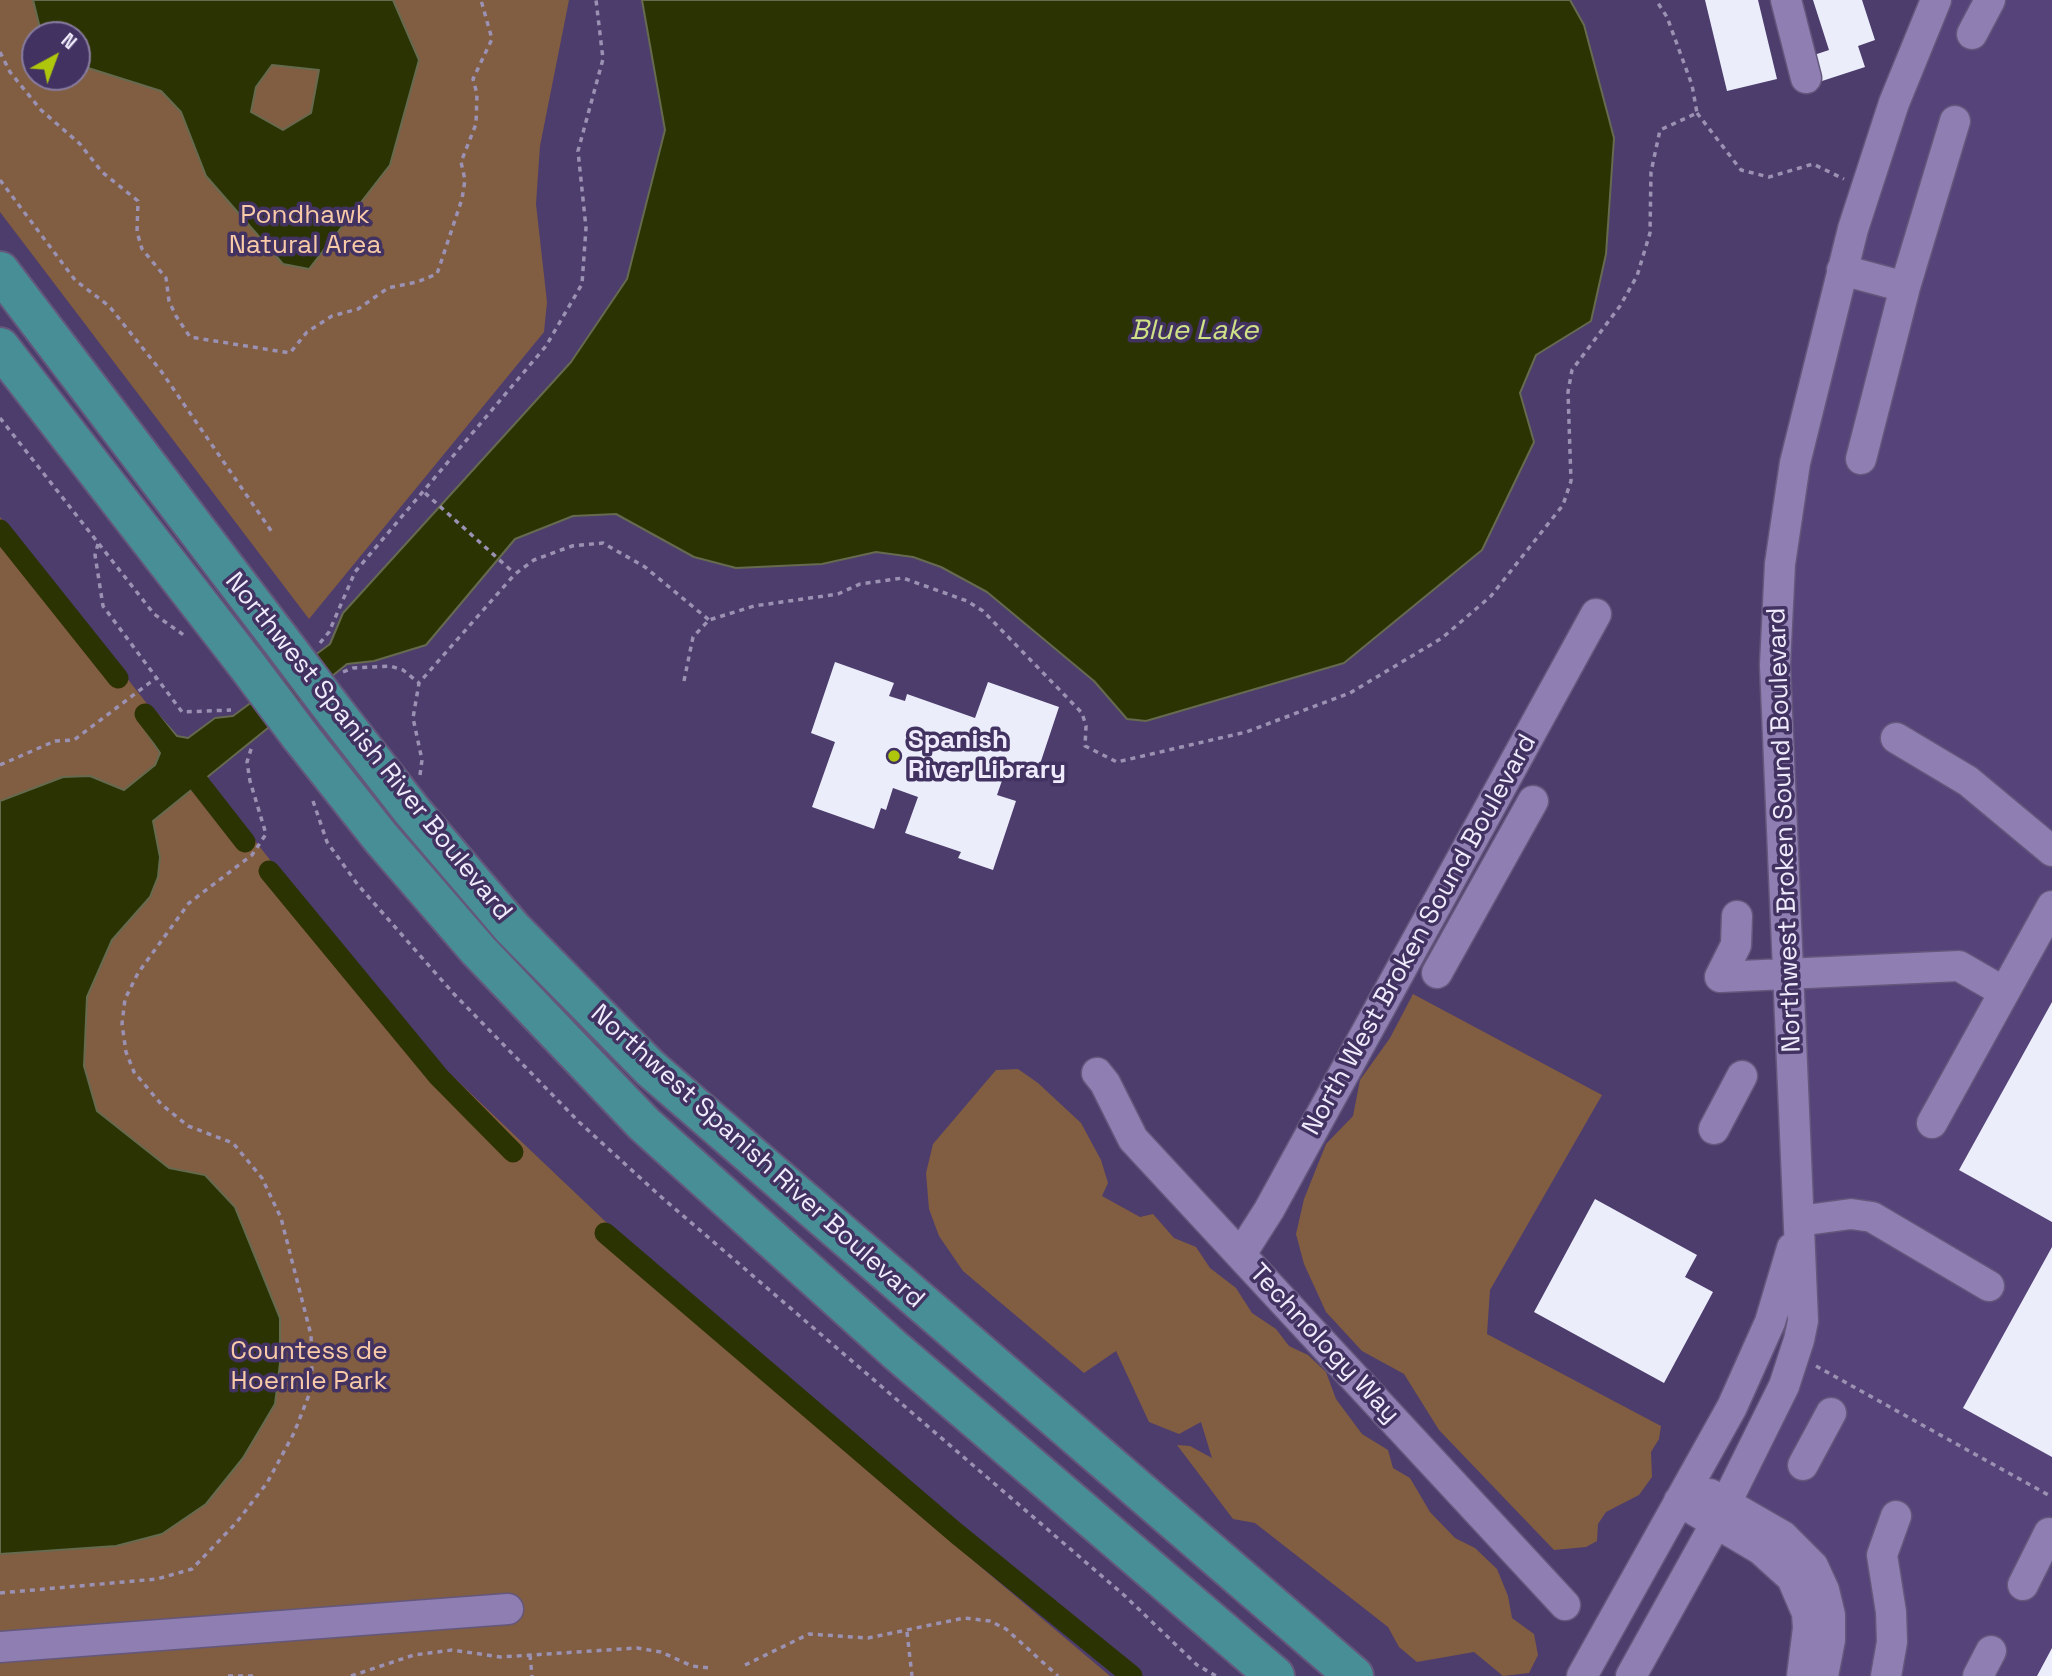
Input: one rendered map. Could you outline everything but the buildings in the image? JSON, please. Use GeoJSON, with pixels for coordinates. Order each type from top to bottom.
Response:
{"type":"FeatureCollection","features":[{"type":"Feature","properties":{"kind":"main road","name":"Northwest Spanish River Boulevard"},"geometry":{"type":"LineString","coordinates":[[0,271],[279,638],[336,694],[413,812],[512,928],[662,1079],[1354,1676]]}},
{"type":"Feature","properties":{"kind":"main road","name":"Northwest Spanish River Boulevard"},"geometry":{"type":"LineString","coordinates":[[0,347],[300,736],[426,891],[632,1112],[895,1350],[1275,1676]]}},
{"type":"Feature","properties":{"kind":"main road"},"geometry":{"type":"LineString","coordinates":[[632,1112],[662,1079]]}},
{"type":"Feature","properties":{"kind":"street"},"geometry":{"type":"LineString","coordinates":[[1786,0],[1806,78]]}},
{"type":"Feature","properties":{"kind":"street","name":"Northwest Broken Sound Boulevard"},"geometry":{"type":"LineString","coordinates":[[1631,1676],[1721,1513],[1784,1386],[1795,1356],[1803,1321],[1775,665],[1777,608],[1795,463],[1842,270],[1864,190],[1906,71],[1936,0]]}},
{"type":"Feature","properties":{"kind":"street"},"geometry":{"type":"LineString","coordinates":[[1972,34],[1990,0]]}},
{"type":"Feature","properties":{"kind":"street"},"geometry":{"type":"LineString","coordinates":[[1861,459],[1905,287],[1955,121]]}},
{"type":"Feature","properties":{"kind":"street"},"geometry":{"type":"LineString","coordinates":[[1842,270],[1905,287]]}},
{"type":"Feature","properties":{"kind":"street","name":"North West Broken Sound Boulevard"},"geometry":{"type":"LineString","coordinates":[[1241,1254],[1269,1210],[1596,614]]}},
{"type":"Feature","properties":{"kind":"street"},"geometry":{"type":"LineString","coordinates":[[1896,738],[1968,780],[2052,851]]}},
{"type":"Feature","properties":{"kind":"street"},"geometry":{"type":"LineString","coordinates":[[1437,974],[1529,808],[1494,799]]}},
{"type":"Feature","properties":{"kind":"street"},"geometry":{"type":"LineString","coordinates":[[1931,1123],[2052,906]]}},
{"type":"Feature","properties":{"kind":"street"},"geometry":{"type":"LineString","coordinates":[[1737,916],[1736,945],[1720,977],[1959,967],[2004,992]]}},
{"type":"Feature","properties":{"kind":"street","name":"Technology Way"},"geometry":{"type":"LineString","coordinates":[[1097,1073],[1133,1139],[1565,1605]]}},
{"type":"Feature","properties":{"kind":"street"},"geometry":{"type":"LineString","coordinates":[[1714,1129],[1742,1076]]}},
{"type":"Feature","properties":{"kind":"street"},"geometry":{"type":"LineString","coordinates":[[1799,1221],[1851,1214],[1872,1217],[1989,1286]]}},
{"type":"Feature","properties":{"kind":"street","name":"Northwest Broken Sound Boulevard"},"geometry":{"type":"LineString","coordinates":[[1582,1676],[1732,1407],[1770,1322],[1799,1221]]}},
{"type":"Feature","properties":{"kind":"street"},"geometry":{"type":"LineString","coordinates":[[1803,1465],[1831,1413]]}},
{"type":"Feature","properties":{"kind":"street"},"geometry":{"type":"LineString","coordinates":[[1684,1492],[1721,1513],[1794,1545],[1820,1578],[1830,1626],[1823,1676]]}},
{"type":"Feature","properties":{"kind":"street"},"geometry":{"type":"LineString","coordinates":[[1721,1513],[1773,1558],[1799,1590],[1808,1628],[1802,1676]]}},
{"type":"Feature","properties":{"kind":"street"},"geometry":{"type":"LineString","coordinates":[[1886,1676],[1891,1632],[1882,1555],[1896,1516]]}},
{"type":"Feature","properties":{"kind":"street"},"geometry":{"type":"LineString","coordinates":[[2023,1585],[2049,1533]]}},
{"type":"Feature","properties":{"kind":"street"},"geometry":{"type":"LineString","coordinates":[[0,1647],[508,1609]]}},
{"type":"Feature","properties":{"kind":"path"},"geometry":{"type":"LineString","coordinates":[[0,52],[10,72],[41,110],[79,144],[102,172],[138,201],[137,232],[142,248],[166,278],[176,316],[190,337],[290,353],[307,332],[332,316],[358,309],[388,288],[408,285],[437,274],[462,199],[465,180],[461,162],[476,124],[477,94],[473,79],[492,39],[481,0]]}},
{"type":"Feature","properties":{"kind":"path"},"geometry":{"type":"LineString","coordinates":[[316,647],[329,632],[355,572],[425,493],[546,346],[582,284],[586,228],[578,151],[603,59],[596,0]]}},
{"type":"Feature","properties":{"kind":"path"},"geometry":{"type":"LineString","coordinates":[[1656,0],[1667,17],[1680,51],[1692,85],[1697,113],[1741,170],[1769,177],[1813,164],[1864,190]]}},
{"type":"Feature","properties":{"kind":"path"},"geometry":{"type":"LineString","coordinates":[[684,681],[693,637],[709,620],[754,606],[838,594],[860,584],[888,578],[918,581],[967,601],[983,611],[1082,713],[1086,726],[1085,746],[1108,760],[1117,762],[1246,732],[1350,693],[1442,638],[1491,596],[1563,505],[1571,481],[1568,392],[1572,370],[1620,306],[1637,276],[1650,233],[1651,172],[1660,130],[1697,113]]}},
{"type":"Feature","properties":{"kind":"path"},"geometry":{"type":"LineString","coordinates":[[0,180],[75,280],[109,306],[161,370],[272,533]]}},
{"type":"Feature","properties":{"kind":"path"},"geometry":{"type":"LineString","coordinates":[[0,418],[154,614],[195,642]]}},
{"type":"Feature","properties":{"kind":"path"},"geometry":{"type":"LineString","coordinates":[[425,493],[515,574]]}},
{"type":"Feature","properties":{"kind":"path"},"geometry":{"type":"LineString","coordinates":[[417,786],[423,767],[413,718],[419,683],[515,574],[551,552],[603,543],[645,567],[709,620]]}},
{"type":"Feature","properties":{"kind":"path"},"geometry":{"type":"LineString","coordinates":[[98,544],[95,555],[103,606],[182,712],[231,710]]}},
{"type":"Feature","properties":{"kind":"path"},"geometry":{"type":"LineString","coordinates":[[336,694],[354,668],[390,666],[403,670],[419,683]]}},
{"type":"Feature","properties":{"kind":"path"},"geometry":{"type":"LineString","coordinates":[[0,765],[55,741],[74,740],[156,678]]}},
{"type":"Feature","properties":{"kind":"path"},"geometry":{"type":"LineString","coordinates":[[0,1593],[157,1579],[192,1569],[236,1523],[267,1483],[294,1433],[309,1395],[312,1374],[311,1335],[281,1219],[262,1178],[233,1143],[188,1126],[161,1104],[134,1072],[126,1052],[122,1024],[124,999],[138,973],[189,903],[252,855],[266,834],[266,824],[250,780],[247,762],[252,746]]}},
{"type":"Feature","properties":{"kind":"path"},"geometry":{"type":"LineString","coordinates":[[309,791],[327,842],[358,885],[454,994],[579,1122],[659,1195],[1031,1514],[1197,1665],[1216,1676]]}},
{"type":"Feature","properties":{"kind":"path"},"geometry":{"type":"LineString","coordinates":[[1795,1356],[2052,1497]]}},
{"type":"Feature","properties":{"kind":"path"},"geometry":{"type":"LineString","coordinates":[[745,1665],[809,1634],[869,1638],[964,1618],[990,1621],[1006,1629],[1058,1676]]}},
{"type":"Feature","properties":{"kind":"path"},"geometry":{"type":"LineString","coordinates":[[907,1632],[912,1676]]}},
{"type":"Feature","properties":{"kind":"path"},"geometry":{"type":"LineString","coordinates":[[351,1676],[414,1655],[452,1650],[501,1657],[637,1648],[661,1652],[692,1666],[710,1668]]}},
{"type":"Feature","properties":{"kind":"path"},"geometry":{"type":"LineString","coordinates":[[530,1655],[532,1676]]}},
{"type":"Feature","properties":{"kind":"path"},"geometry":{"type":"LineString","coordinates":[[228,1676],[258,1676]]}},
{"type":"Feature","properties":{"kind":"shaded area"},"geometry":{"type":"Polygon","coordinates":[[[1936,0],[2052,0],[2052,1676],[1823,1676],[1830,1640],[1725,1502],[1795,1356],[1775,665],[1795,463],[1936,0]]]}},
{"type":"Feature","properties":{"kind":"green space","name":"Pondhawk Natural Area"},"geometry":{"type":"Polygon","coordinates":[[[0,0],[569,0],[540,146],[536,204],[547,302],[544,332],[309,619],[0,212],[0,0]]]}},
{"type":"Feature","properties":{"kind":"green space","name":"Countess de Hoernle Park"},"geometry":{"type":"Polygon","coordinates":[[[0,517],[404,1030],[871,1474],[1110,1676],[0,1676],[0,517]]]}},
{"type":"Feature","properties":{"kind":"green space"},"geometry":{"type":"Polygon","coordinates":[[[1413,994],[1602,1095],[1490,1290],[1487,1334],[1661,1426],[1659,1439],[1651,1452],[1652,1477],[1639,1495],[1606,1512],[1598,1524],[1597,1541],[1586,1547],[1554,1550],[1439,1430],[1404,1374],[1362,1351],[1326,1312],[1304,1264],[1296,1234],[1304,1199],[1326,1144],[1353,1116],[1360,1080],[1390,1038],[1413,994]]]}},
{"type":"Feature","properties":{"kind":"green space"},"geometry":{"type":"Polygon","coordinates":[[[1018,1069],[1038,1083],[1081,1123],[1101,1160],[1108,1183],[1102,1196],[1140,1217],[1153,1214],[1174,1238],[1196,1247],[1210,1268],[1236,1288],[1252,1313],[1276,1329],[1289,1346],[1308,1355],[1326,1372],[1336,1399],[1362,1434],[1388,1450],[1393,1468],[1410,1478],[1430,1512],[1455,1538],[1475,1548],[1497,1569],[1508,1596],[1512,1618],[1534,1634],[1538,1655],[1529,1673],[1503,1676],[1474,1652],[1417,1662],[1399,1647],[1388,1627],[1255,1523],[1233,1519],[1177,1445],[1190,1446],[1212,1458],[1201,1422],[1179,1434],[1149,1422],[1116,1351],[1084,1373],[963,1271],[939,1236],[929,1209],[926,1173],[933,1144],[996,1070],[1018,1069]]]}},
{"type":"Feature","properties":{"kind":"water"},"geometry":{"type":"Polygon","coordinates":[[[33,0],[393,0],[419,60],[390,165],[309,269],[283,264],[206,176],[181,112],[161,91],[91,69],[91,21],[38,21],[33,0]],[[272,65],[256,87],[251,112],[283,130],[311,113],[319,70],[272,65]]]}},
{"type":"Feature","properties":{"kind":"water","name":"Blue Lake"},"geometry":{"type":"Polygon","coordinates":[[[642,0],[1570,0],[1584,25],[1614,138],[1606,254],[1591,321],[1536,355],[1520,393],[1534,442],[1482,550],[1344,663],[1146,721],[1127,719],[1094,681],[987,592],[941,567],[913,557],[876,552],[822,564],[736,568],[694,557],[616,514],[573,516],[515,539],[426,645],[374,661],[347,664],[153,821],[160,857],[158,877],[150,897],[112,940],[87,997],[84,1066],[97,1111],[169,1168],[205,1175],[235,1207],[280,1318],[280,1363],[275,1404],[243,1458],[206,1504],[162,1534],[116,1546],[0,1554],[0,801],[63,777],[90,776],[124,790],[155,765],[160,753],[141,724],[142,716],[147,712],[157,714],[177,736],[188,738],[215,718],[233,716],[330,644],[343,613],[571,362],[627,279],[665,130],[642,0]]]}},
{"type":"Feature","properties":{"kind":"waterway"},"geometry":{"type":"LineString","coordinates":[[0,530],[118,678]]}},
{"type":"Feature","properties":{"kind":"waterway"},"geometry":{"type":"LineString","coordinates":[[145,714],[245,842]]}},
{"type":"Feature","properties":{"kind":"waterway"},"geometry":{"type":"LineString","coordinates":[[269,871],[439,1077],[513,1152]]}},
{"type":"Feature","properties":{"kind":"waterway"},"geometry":{"type":"LineString","coordinates":[[605,1233],[956,1533],[1132,1676]]}},
{"type":"Feature","properties":{"kind":"place","name":"Spanish River Library"},"geometry":{"type":"Point","coordinates":[894,756]}}]}
